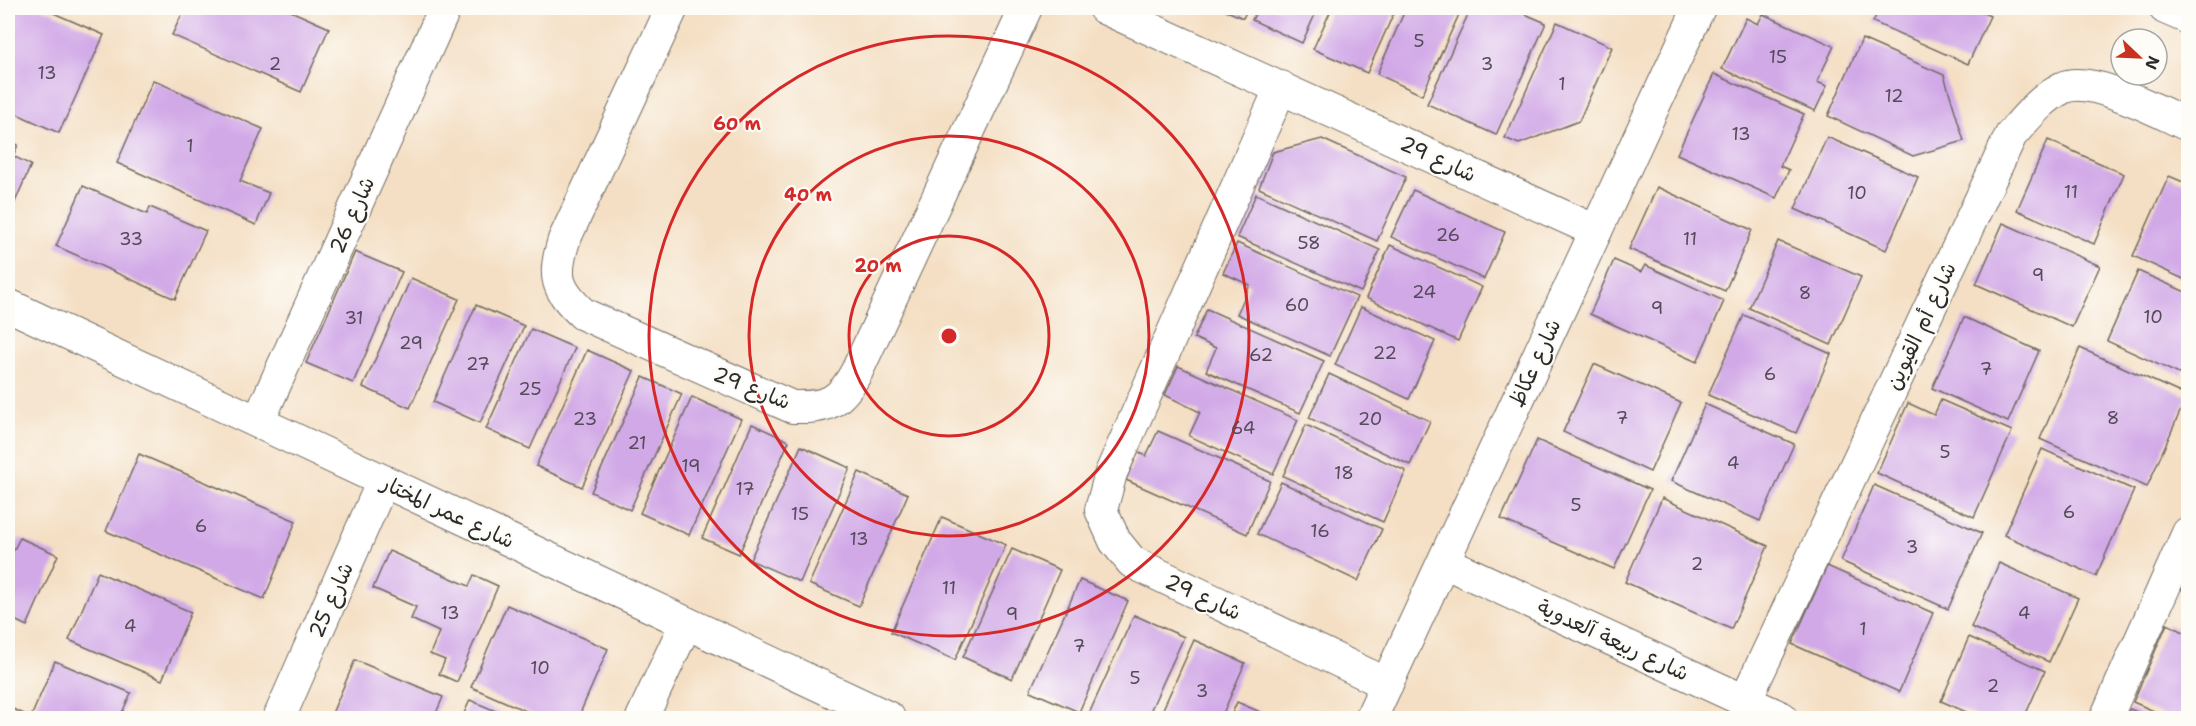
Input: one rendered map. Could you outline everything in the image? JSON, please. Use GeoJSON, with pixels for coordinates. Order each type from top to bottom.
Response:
{"type":"FeatureCollection","features":[{"type":"Feature","properties":{"kind":"street","name":"شارع 26"},"geometry":{"type":"LineString","coordinates":[[258,422],[445,8]]}},
{"type":"Feature","properties":{"kind":"street","name":"شارع 29"},"geometry":{"type":"LineString","coordinates":[[672,8],[564,240],[558,259],[557,280],[565,297],[583,314],[792,407],[817,408],[833,402],[848,389],[1026,8]]}},
{"type":"Feature","properties":{"kind":"street","name":"شارع 29"},"geometry":{"type":"LineString","coordinates":[[1104,8],[1596,231]]}},
{"type":"Feature","properties":{"kind":"street"},"geometry":{"type":"LineString","coordinates":[[2165,8],[2188,18]]}},
{"type":"Feature","properties":{"kind":"street","name":"شارع عكاظ"},"geometry":{"type":"LineString","coordinates":[[1371,718],[1596,231],[1695,9]]}},
{"type":"Feature","properties":{"kind":"street","name":"شارع أم القيوين"},"geometry":{"type":"LineString","coordinates":[[1745,702],[2011,135],[2038,106],[2064,86],[2096,87],[2123,95],[2188,125]]}},
{"type":"Feature","properties":{"kind":"street","name":"شارع 29"},"geometry":{"type":"LineString","coordinates":[[1281,87],[1111,473],[1101,510],[1115,541],[1132,562],[1387,684]]}},
{"type":"Feature","properties":{"kind":"street","name":"شارع عمر المختار"},"geometry":{"type":"LineString","coordinates":[[8,305],[889,718]]}},
{"type":"Feature","properties":{"kind":"street","name":"شارع 25"},"geometry":{"type":"LineString","coordinates":[[279,718],[383,481]]}},
{"type":"Feature","properties":{"kind":"street"},"geometry":{"type":"LineString","coordinates":[[2106,718],[2188,533]]}},
{"type":"Feature","properties":{"kind":"street","name":"شارع ربيعة آلعدوية"},"geometry":{"type":"LineString","coordinates":[[1444,562],[1782,718]]}},
{"type":"Feature","properties":{"kind":"street"},"geometry":{"type":"LineString","coordinates":[[642,718],[686,623]]}},
{"type":"Feature","properties":{"kind":"building"},"geometry":{"type":"Polygon","coordinates":[[[10,8],[42,8],[104,35],[59,133],[8,110],[8,14],[10,8]]]}},
{"type":"Feature","properties":{"kind":"building"},"geometry":{"type":"Polygon","coordinates":[[[185,8],[284,8],[329,28],[301,92],[172,35],[185,8]]]}},
{"type":"Feature","properties":{"kind":"building"},"geometry":{"type":"Polygon","coordinates":[[[1220,8],[1248,8],[1243,18],[1220,8]]]}},
{"type":"Feature","properties":{"kind":"building"},"geometry":{"type":"Polygon","coordinates":[[[1258,8],[1318,8],[1302,43],[1252,20],[1258,8]]]}},
{"type":"Feature","properties":{"kind":"building"},"geometry":{"type":"Polygon","coordinates":[[[1332,8],[1396,8],[1367,73],[1313,49],[1332,8]]]}},
{"type":"Feature","properties":{"kind":"building"},"geometry":{"type":"Polygon","coordinates":[[[1406,8],[1462,8],[1422,95],[1377,74],[1406,8]]]}},
{"type":"Feature","properties":{"kind":"building"},"geometry":{"type":"Polygon","coordinates":[[[1471,8],[1511,8],[1546,23],[1496,135],[1427,104],[1471,8]]]}},
{"type":"Feature","properties":{"kind":"building"},"geometry":{"type":"Polygon","coordinates":[[[1880,8],[1972,8],[1990,16],[1968,64],[1873,22],[1880,8]]]}},
{"type":"Feature","properties":{"kind":"building"},"geometry":{"type":"Polygon","coordinates":[[[1763,14],[1834,46],[1817,82],[1827,86],[1815,111],[1722,69],[1746,18],[1758,24],[1763,14]]]}},
{"type":"Feature","properties":{"kind":"building"},"geometry":{"type":"Polygon","coordinates":[[[1557,22],[1612,47],[1579,121],[1519,144],[1505,138],[1557,22]]]}},
{"type":"Feature","properties":{"kind":"building"},"geometry":{"type":"Polygon","coordinates":[[[1862,39],[1944,75],[1964,141],[1913,156],[1828,116],[1862,39]]]}},
{"type":"Feature","properties":{"kind":"building"},"geometry":{"type":"Polygon","coordinates":[[[1714,74],[1804,114],[1780,166],[1789,170],[1776,198],[1677,154],[1714,74]]]}},
{"type":"Feature","properties":{"kind":"building"},"geometry":{"type":"Polygon","coordinates":[[[153,80],[263,129],[240,181],[269,193],[256,225],[117,163],[153,80]]]}},
{"type":"Feature","properties":{"kind":"building"},"geometry":{"type":"Polygon","coordinates":[[[1827,137],[1918,177],[1886,250],[1795,209],[1827,137]]]}},
{"type":"Feature","properties":{"kind":"building"},"geometry":{"type":"Polygon","coordinates":[[[1322,139],[1406,177],[1377,241],[1259,188],[1273,152],[1322,139]]]}},
{"type":"Feature","properties":{"kind":"building"},"geometry":{"type":"Polygon","coordinates":[[[2048,140],[2124,174],[2094,244],[2017,210],[2048,140]]]}},
{"type":"Feature","properties":{"kind":"building"},"geometry":{"type":"Polygon","coordinates":[[[8,141],[18,145],[13,156],[31,165],[8,218],[8,141]]]}},
{"type":"Feature","properties":{"kind":"building"},"geometry":{"type":"Polygon","coordinates":[[[2169,176],[2188,184],[2188,281],[2133,256],[2169,176]]]}},
{"type":"Feature","properties":{"kind":"building"},"geometry":{"type":"Polygon","coordinates":[[[83,186],[147,214],[150,207],[206,231],[175,299],[56,246],[83,186]]]}},
{"type":"Feature","properties":{"kind":"building"},"geometry":{"type":"Polygon","coordinates":[[[1657,187],[1752,230],[1725,291],[1629,249],[1657,187]]]}},
{"type":"Feature","properties":{"kind":"building"},"geometry":{"type":"Polygon","coordinates":[[[1413,190],[1505,232],[1484,279],[1391,237],[1413,190]]]}},
{"type":"Feature","properties":{"kind":"building"},"geometry":{"type":"Polygon","coordinates":[[[1256,194],[1380,250],[1361,292],[1237,237],[1256,194]]]}},
{"type":"Feature","properties":{"kind":"building"},"geometry":{"type":"Polygon","coordinates":[[[2003,223],[2100,266],[2072,327],[1976,284],[2003,223]]]}},
{"type":"Feature","properties":{"kind":"building"},"geometry":{"type":"Polygon","coordinates":[[[1778,241],[1861,277],[1831,345],[1749,308],[1778,241]]]}},
{"type":"Feature","properties":{"kind":"building"},"geometry":{"type":"Polygon","coordinates":[[[1237,243],[1357,297],[1330,356],[1237,314],[1250,285],[1223,273],[1237,243]]]}},
{"type":"Feature","properties":{"kind":"building"},"geometry":{"type":"Polygon","coordinates":[[[1390,245],[1482,287],[1458,341],[1366,298],[1390,245]]]}},
{"type":"Feature","properties":{"kind":"building"},"geometry":{"type":"Polygon","coordinates":[[[355,252],[402,272],[353,383],[306,363],[355,252]]]}},
{"type":"Feature","properties":{"kind":"building"},"geometry":{"type":"Polygon","coordinates":[[[1614,260],[1641,272],[1645,265],[1724,301],[1697,362],[1590,314],[1614,260]]]}},
{"type":"Feature","properties":{"kind":"building"},"geometry":{"type":"Polygon","coordinates":[[[2138,271],[2188,293],[2188,358],[2181,375],[2107,341],[2138,271]]]}},
{"type":"Feature","properties":{"kind":"building"},"geometry":{"type":"Polygon","coordinates":[[[411,278],[459,299],[410,408],[363,387],[411,278]]]}},
{"type":"Feature","properties":{"kind":"building"},"geometry":{"type":"Polygon","coordinates":[[[476,305],[524,326],[480,423],[433,402],[476,305]]]}},
{"type":"Feature","properties":{"kind":"building"},"geometry":{"type":"Polygon","coordinates":[[[1361,307],[1435,341],[1409,399],[1335,365],[1361,307]]]}},
{"type":"Feature","properties":{"kind":"building"},"geometry":{"type":"Polygon","coordinates":[[[1207,309],[1324,361],[1300,413],[1206,371],[1216,348],[1194,338],[1207,309]]]}},
{"type":"Feature","properties":{"kind":"building"},"geometry":{"type":"Polygon","coordinates":[[[1744,315],[1831,354],[1796,433],[1708,395],[1744,315]]]}},
{"type":"Feature","properties":{"kind":"building"},"geometry":{"type":"Polygon","coordinates":[[[1964,317],[2039,351],[2008,422],[1932,388],[1964,317]]]}},
{"type":"Feature","properties":{"kind":"building"},"geometry":{"type":"Polygon","coordinates":[[[531,329],[575,348],[530,449],[486,429],[531,329]]]}},
{"type":"Feature","properties":{"kind":"building"},"geometry":{"type":"Polygon","coordinates":[[[2080,348],[2187,396],[2147,487],[2040,439],[2080,348]]]}},
{"type":"Feature","properties":{"kind":"building"},"geometry":{"type":"Polygon","coordinates":[[[587,350],[634,371],[582,487],[536,466],[587,350]]]}},
{"type":"Feature","properties":{"kind":"building"},"geometry":{"type":"Polygon","coordinates":[[[1594,364],[1681,403],[1650,472],[1563,432],[1594,364]]]}},
{"type":"Feature","properties":{"kind":"building"},"geometry":{"type":"Polygon","coordinates":[[[1178,366],[1298,420],[1273,474],[1189,436],[1200,412],[1165,395],[1178,366]]]}},
{"type":"Feature","properties":{"kind":"building"},"geometry":{"type":"Polygon","coordinates":[[[1329,374],[1430,421],[1410,465],[1309,418],[1329,374]]]}},
{"type":"Feature","properties":{"kind":"building"},"geometry":{"type":"Polygon","coordinates":[[[643,377],[682,394],[630,510],[591,492],[643,377]]]}},
{"type":"Feature","properties":{"kind":"building"},"geometry":{"type":"Polygon","coordinates":[[[692,397],[741,419],[689,535],[640,513],[692,397]]]}},
{"type":"Feature","properties":{"kind":"building"},"geometry":{"type":"Polygon","coordinates":[[[1941,400],[2012,431],[1974,517],[1877,473],[1908,403],[1934,415],[1941,400]]]}},
{"type":"Feature","properties":{"kind":"building"},"geometry":{"type":"Polygon","coordinates":[[[1705,404],[1794,444],[1760,521],[1671,481],[1705,404]]]}},
{"type":"Feature","properties":{"kind":"building"},"geometry":{"type":"Polygon","coordinates":[[[752,424],[789,441],[739,554],[702,538],[752,424]]]}},
{"type":"Feature","properties":{"kind":"building"},"geometry":{"type":"Polygon","coordinates":[[[1306,425],[1406,471],[1383,522],[1283,476],[1306,425]]]}},
{"type":"Feature","properties":{"kind":"building"},"geometry":{"type":"Polygon","coordinates":[[[1158,431],[1270,481],[1247,534],[1126,480],[1138,452],[1146,456],[1158,431]]]}},
{"type":"Feature","properties":{"kind":"building"},"geometry":{"type":"Polygon","coordinates":[[[1537,440],[1650,490],[1614,569],[1501,519],[1537,440]]]}},
{"type":"Feature","properties":{"kind":"building"},"geometry":{"type":"Polygon","coordinates":[[[801,446],[850,468],[800,582],[750,560],[801,446]]]}},
{"type":"Feature","properties":{"kind":"building"},"geometry":{"type":"Polygon","coordinates":[[[2042,449],[2134,490],[2096,576],[2004,535],[2042,449]]]}},
{"type":"Feature","properties":{"kind":"building"},"geometry":{"type":"Polygon","coordinates":[[[139,454],[296,521],[264,599],[106,531],[139,454]]]}},
{"type":"Feature","properties":{"kind":"building"},"geometry":{"type":"Polygon","coordinates":[[[859,472],[908,494],[859,606],[809,584],[859,472]]]}},
{"type":"Feature","properties":{"kind":"building"},"geometry":{"type":"Polygon","coordinates":[[[1281,482],[1382,529],[1358,581],[1257,534],[1281,482]]]}},
{"type":"Feature","properties":{"kind":"building"},"geometry":{"type":"Polygon","coordinates":[[[1874,485],[1982,533],[1948,609],[1841,561],[1874,485]]]}},
{"type":"Feature","properties":{"kind":"building"},"geometry":{"type":"Polygon","coordinates":[[[1662,498],[1768,546],[1731,629],[1625,582],[1662,498]]]}},
{"type":"Feature","properties":{"kind":"building"},"geometry":{"type":"Polygon","coordinates":[[[942,517],[1006,545],[955,660],[891,632],[942,517]]]}},
{"type":"Feature","properties":{"kind":"building"},"geometry":{"type":"Polygon","coordinates":[[[20,538],[58,555],[27,626],[8,617],[8,561],[20,538]]]}},
{"type":"Feature","properties":{"kind":"building"},"geometry":{"type":"Polygon","coordinates":[[[1012,549],[1060,570],[1012,679],[963,657],[1012,549]]]}},
{"type":"Feature","properties":{"kind":"building"},"geometry":{"type":"Polygon","coordinates":[[[389,551],[469,586],[474,575],[498,586],[457,682],[439,674],[445,660],[430,654],[439,632],[411,619],[416,607],[373,588],[389,551]]]}},
{"type":"Feature","properties":{"kind":"building"},"geometry":{"type":"Polygon","coordinates":[[[1999,563],[2078,598],[2049,662],[1971,627],[1999,563]]]}},
{"type":"Feature","properties":{"kind":"building"},"geometry":{"type":"Polygon","coordinates":[[[1827,566],[1933,613],[1899,692],[1792,644],[1827,566]]]}},
{"type":"Feature","properties":{"kind":"building"},"geometry":{"type":"Polygon","coordinates":[[[2188,568],[2188,593],[2179,588],[2188,568]]]}},
{"type":"Feature","properties":{"kind":"building"},"geometry":{"type":"Polygon","coordinates":[[[98,572],[191,612],[162,680],[69,640],[98,572]]]}},
{"type":"Feature","properties":{"kind":"building"},"geometry":{"type":"Polygon","coordinates":[[[1080,580],[1128,601],[1079,712],[1030,691],[1080,580]]]}},
{"type":"Feature","properties":{"kind":"building"},"geometry":{"type":"Polygon","coordinates":[[[507,605],[608,649],[578,718],[542,718],[471,687],[507,605]]]}},
{"type":"Feature","properties":{"kind":"building"},"geometry":{"type":"Polygon","coordinates":[[[1134,615],[1184,637],[1147,718],[1087,718],[1134,615]]]}},
{"type":"Feature","properties":{"kind":"building"},"geometry":{"type":"Polygon","coordinates":[[[2167,624],[2188,634],[2188,718],[2170,718],[2133,702],[2167,624]]]}},
{"type":"Feature","properties":{"kind":"building"},"geometry":{"type":"Polygon","coordinates":[[[1969,637],[2045,671],[2024,718],[1980,718],[1941,701],[1969,637]]]}},
{"type":"Feature","properties":{"kind":"building"},"geometry":{"type":"Polygon","coordinates":[[[1194,640],[1245,663],[1221,718],[1159,718],[1194,640]]]}},
{"type":"Feature","properties":{"kind":"building"},"geometry":{"type":"Polygon","coordinates":[[[355,660],[443,697],[434,718],[330,718],[355,660]]]}},
{"type":"Feature","properties":{"kind":"building"},"geometry":{"type":"Polygon","coordinates":[[[55,661],[131,693],[121,715],[130,718],[8,718],[8,707],[31,717],[55,661]]]}},
{"type":"Feature","properties":{"kind":"building"},"geometry":{"type":"Polygon","coordinates":[[[470,700],[512,718],[462,718],[470,700]]]}},
{"type":"Feature","properties":{"kind":"building"},"geometry":{"type":"Polygon","coordinates":[[[1237,702],[1274,718],[1230,718],[1237,702]]]}},
{"type":"Feature","properties":{"kind":"building"},"geometry":{"type":"Polygon","coordinates":[[[2130,709],[2151,718],[2125,718],[2130,709]]]}}]}
